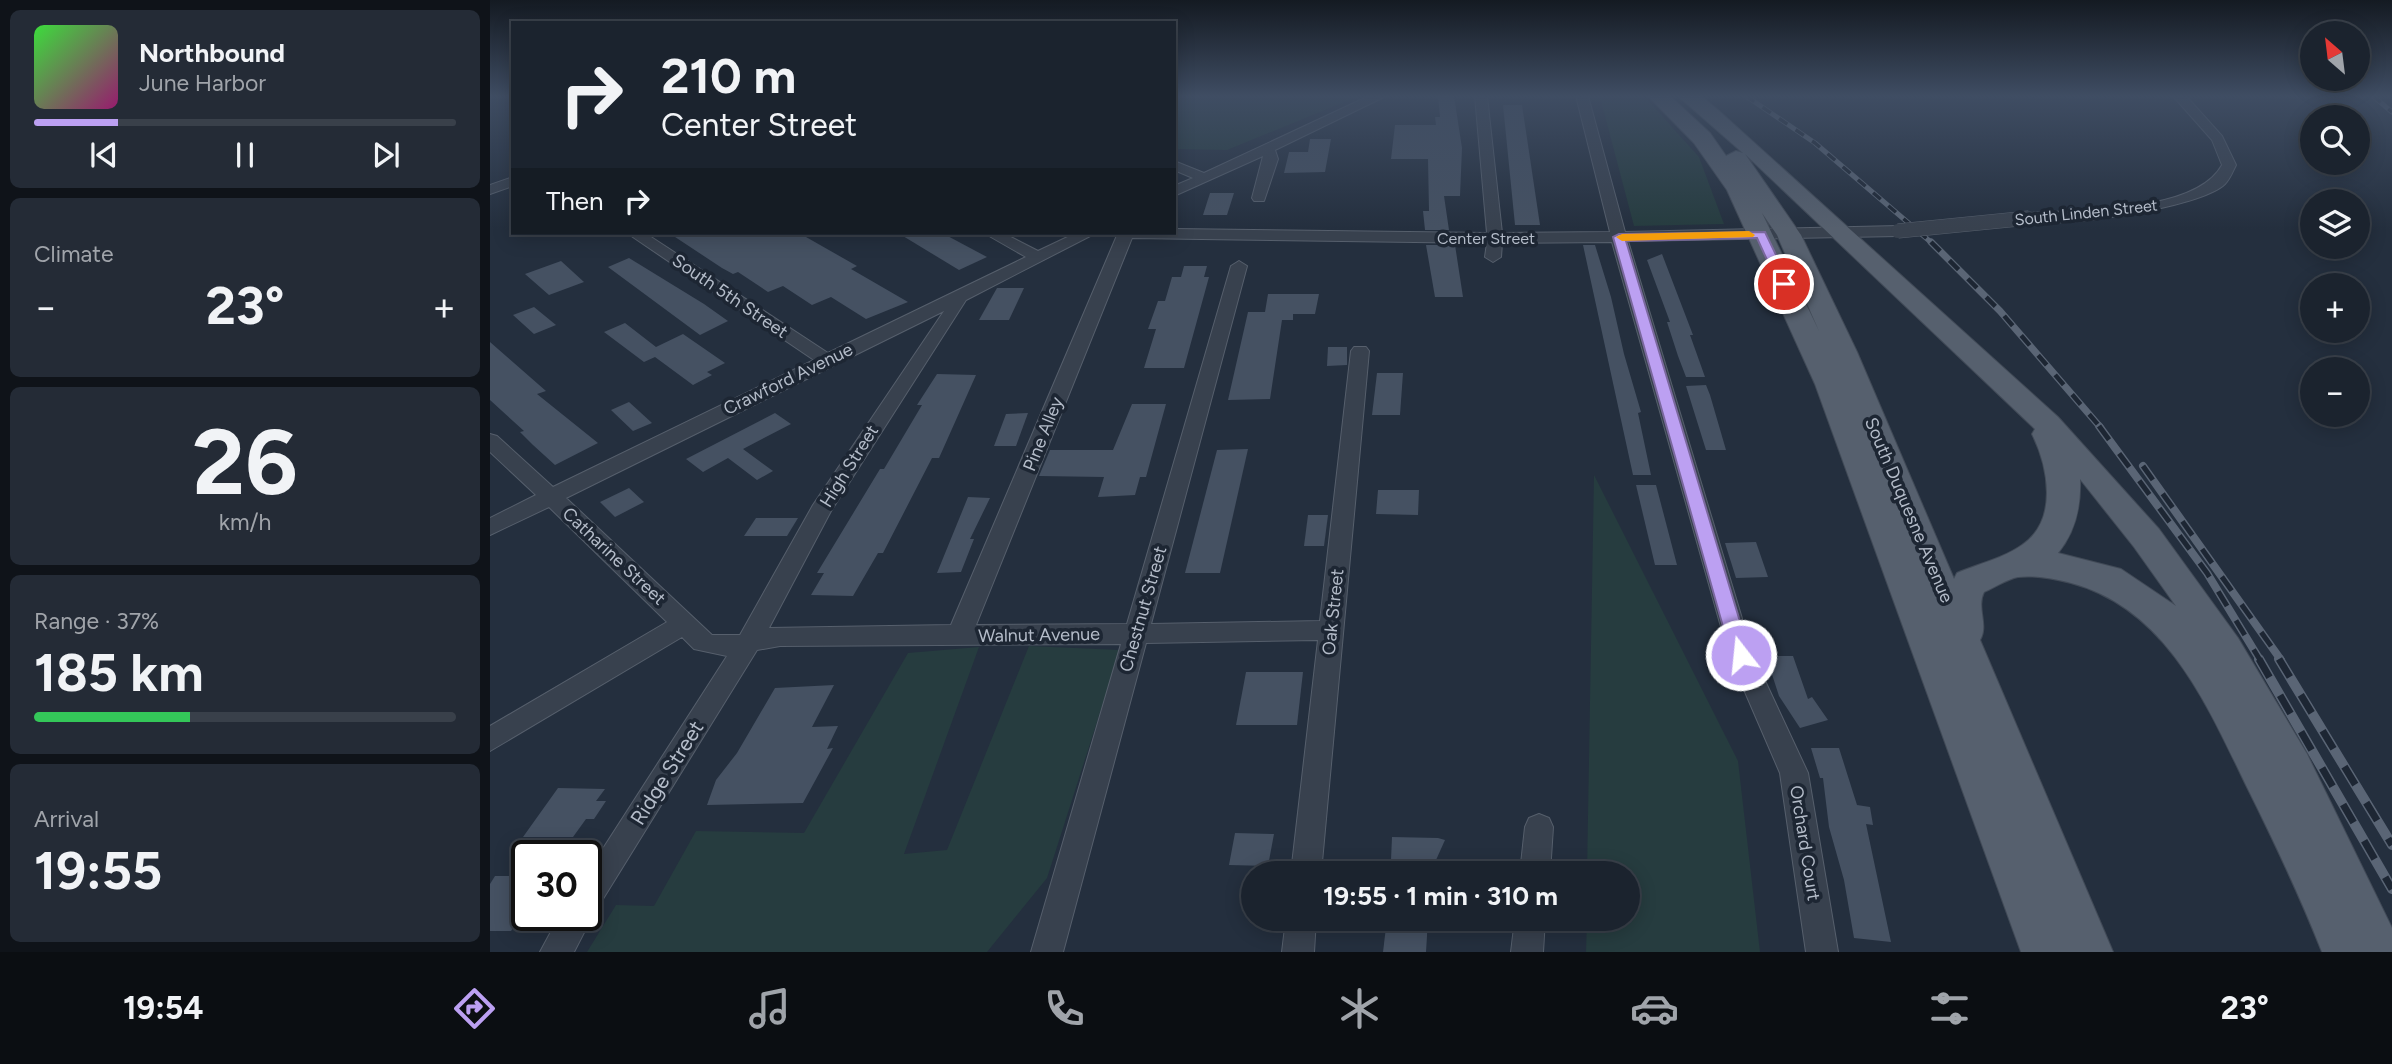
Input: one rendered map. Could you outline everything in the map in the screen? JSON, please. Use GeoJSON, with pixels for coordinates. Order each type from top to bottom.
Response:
{"type":"FeatureCollection","features":[{"type":"Feature","properties":{"kind":"main road","name":"South Duquesne Avenue"},"geometry":{"type":"LineString","coordinates":[[1704,140],[1775,235],[2046,952]]}},
{"type":"Feature","properties":{"kind":"main road","name":"South Duquesne Avenue"},"geometry":{"type":"LineString","coordinates":[[1722,140],[1740,163],[1775,235],[1843,352],[2088,952]]}},
{"type":"Feature","properties":{"kind":"main road"},"geometry":{"type":"LineString","coordinates":[[1737,140],[2030,406],[2105,485],[2166,567],[2240,675],[2351,890],[2377,952]]}},
{"type":"Feature","properties":{"kind":"main road"},"geometry":{"type":"LineString","coordinates":[[1966,649],[1961,601],[1970,583],[2037,553],[2058,527],[2064,486],[2061,456],[2030,406]]}},
{"type":"Feature","properties":{"kind":"main road"},"geometry":{"type":"LineString","coordinates":[[2014,564],[2058,566],[2108,579],[2153,608],[2189,643],[2232,711],[2311,867],[2347,952]]}},
{"type":"Feature","properties":{"kind":"street"},"geometry":{"type":"LineString","coordinates":[[1176,191],[1286,140]]}},
{"type":"Feature","properties":{"kind":"street"},"geometry":{"type":"LineString","coordinates":[[1485,140],[1495,238],[1493,257]]}},
{"type":"Feature","properties":{"kind":"street","name":"Orchard Court"},"geometry":{"type":"LineString","coordinates":[[1594,140],[1619,237],[1741,655],[1794,773],[1822,952]]}},
{"type":"Feature","properties":{"kind":"street","name":"South Linden Street"},"geometry":{"type":"LineString","coordinates":[[1840,234],[2149,207],[2182,200],[2211,189],[2225,177],[2230,163],[2218,140]]}},
{"type":"Feature","properties":{"kind":"street"},"geometry":{"type":"LineString","coordinates":[[1259,198],[1271,159],[1268,149]]}},
{"type":"Feature","properties":{"kind":"street"},"geometry":{"type":"LineString","coordinates":[[1176,166],[1205,178]]}},
{"type":"Feature","properties":{"kind":"street"},"geometry":{"type":"LineString","coordinates":[[490,190],[511,182]]}},
{"type":"Feature","properties":{"kind":"street","name":"Center Street"},"geometry":{"type":"LineString","coordinates":[[1176,234],[1495,238],[1840,234]]}},
{"type":"Feature","properties":{"kind":"street","name":"South 5th Street"},"geometry":{"type":"LineString","coordinates":[[638,235],[826,360]]}},
{"type":"Feature","properties":{"kind":"street"},"geometry":{"type":"LineString","coordinates":[[996,235],[1037,257]]}},
{"type":"Feature","properties":{"kind":"street","name":"Crawford Avenue"},"geometry":{"type":"LineString","coordinates":[[490,527],[1084,235]]}},
{"type":"Feature","properties":{"kind":"street","name":"Pine Alley"},"geometry":{"type":"LineString","coordinates":[[959,636],[1125,235]]}},
{"type":"Feature","properties":{"kind":"street","name":"Chestnut Street"},"geometry":{"type":"LineString","coordinates":[[1047,952],[1239,266]]}},
{"type":"Feature","properties":{"kind":"street","name":"High Street"},"geometry":{"type":"LineString","coordinates":[[748,644],[821,510],[955,307],[960,294]]}},
{"type":"Feature","properties":{"kind":"street","name":"Oak Street"},"geometry":{"type":"LineString","coordinates":[[1307,861],[1360,351]]}},
{"type":"Feature","properties":{"kind":"street","name":"Catharine Street"},"geometry":{"type":"LineString","coordinates":[[490,441],[711,645],[726,648],[748,644]]}},
{"type":"Feature","properties":{"kind":"street"},"geometry":{"type":"LineString","coordinates":[[490,740],[685,623]]}},
{"type":"Feature","properties":{"kind":"street","name":"Walnut Avenue"},"geometry":{"type":"LineString","coordinates":[[748,644],[780,636],[1331,630]]}},
{"type":"Feature","properties":{"kind":"street","name":"Ridge Street"},"geometry":{"type":"LineString","coordinates":[[602,877],[748,644]]}},
{"type":"Feature","properties":{"kind":"street"},"geometry":{"type":"LineString","coordinates":[[1536,861],[1539,827]]}},
{"type":"Feature","properties":{"kind":"street"},"geometry":{"type":"LineString","coordinates":[[555,952],[568,931]]}},
{"type":"Feature","properties":{"kind":"street"},"geometry":{"type":"LineString","coordinates":[[1298,952],[1300,931]]}},
{"type":"Feature","properties":{"kind":"street"},"geometry":{"type":"LineString","coordinates":[[1527,952],[1529,931]]}},
{"type":"Feature","properties":{"kind":"green space"},"geometry":{"type":"Polygon","coordinates":[[[1176,140],[1250,140],[1227,150],[1176,149],[1176,140]]]}},
{"type":"Feature","properties":{"kind":"green space"},"geometry":{"type":"Polygon","coordinates":[[[1611,140],[1684,140],[1699,157],[1724,224],[1634,226],[1611,140]]]}},
{"type":"Feature","properties":{"kind":"green space"},"geometry":{"type":"Polygon","coordinates":[[[1594,475],[1738,761],[1760,952],[1586,952],[1587,931],[1640,931],[1640,861],[1587,861],[1594,475]]]}},
{"type":"Feature","properties":{"kind":"green space"},"geometry":{"type":"Polygon","coordinates":[[[1029,646],[1120,650],[1047,878],[987,952],[587,952],[616,905],[654,906],[696,831],[804,833],[908,653],[979,647],[904,854],[947,850],[1029,646]]]}},
{"type":"Feature","properties":{"kind":"building"},"geometry":{"type":"Polygon","coordinates":[[[1310,140],[1331,140],[1325,172],[1284,173],[1289,152],[1308,152],[1310,140]]]}},
{"type":"Feature","properties":{"kind":"building"},"geometry":{"type":"Polygon","coordinates":[[[1393,140],[1461,140],[1460,196],[1444,196],[1449,230],[1425,230],[1423,211],[1429,211],[1428,159],[1391,159],[1393,140]]]}},
{"type":"Feature","properties":{"kind":"building"},"geometry":{"type":"Polygon","coordinates":[[[1507,140],[1527,140],[1540,225],[1515,225],[1507,140]]]}},
{"type":"Feature","properties":{"kind":"building"},"geometry":{"type":"Polygon","coordinates":[[[1210,193],[1234,193],[1227,215],[1203,215],[1210,193]]]}},
{"type":"Feature","properties":{"kind":"building"},"geometry":{"type":"Polygon","coordinates":[[[672,235],[803,235],[857,266],[851,269],[908,302],[866,319],[831,297],[812,305],[783,286],[768,292],[738,272],[733,274],[672,235]]]}},
{"type":"Feature","properties":{"kind":"building"},"geometry":{"type":"Polygon","coordinates":[[[901,235],[946,235],[987,257],[959,270],[901,235]]]}},
{"type":"Feature","properties":{"kind":"building"},"geometry":{"type":"Polygon","coordinates":[[[1426,245],[1455,245],[1463,297],[1435,297],[1426,245]]]}},
{"type":"Feature","properties":{"kind":"building"},"geometry":{"type":"Polygon","coordinates":[[[1583,245],[1595,245],[1611,297],[1641,412],[1638,413],[1651,475],[1633,475],[1583,245]]]}},
{"type":"Feature","properties":{"kind":"building"},"geometry":{"type":"Polygon","coordinates":[[[1662,254],[1693,335],[1690,335],[1705,377],[1686,377],[1678,356],[1667,322],[1670,322],[1647,260],[1662,254]]]}},
{"type":"Feature","properties":{"kind":"building"},"geometry":{"type":"Polygon","coordinates":[[[629,258],[728,321],[700,335],[608,267],[629,258]]]}},
{"type":"Feature","properties":{"kind":"building"},"geometry":{"type":"Polygon","coordinates":[[[561,261],[584,282],[549,295],[525,274],[561,261]]]}},
{"type":"Feature","properties":{"kind":"building"},"geometry":{"type":"Polygon","coordinates":[[[1184,266],[1207,266],[1204,277],[1209,277],[1184,368],[1144,368],[1156,329],[1148,329],[1158,301],[1165,301],[1172,277],[1181,277],[1184,266]]]}},
{"type":"Feature","properties":{"kind":"building"},"geometry":{"type":"Polygon","coordinates":[[[997,288],[1024,288],[1009,320],[979,320],[997,288]]]}},
{"type":"Feature","properties":{"kind":"building"},"geometry":{"type":"Polygon","coordinates":[[[1268,294],[1319,294],[1315,314],[1293,314],[1293,320],[1282,320],[1270,399],[1228,400],[1248,312],[1265,312],[1268,294]]]}},
{"type":"Feature","properties":{"kind":"building"},"geometry":{"type":"Polygon","coordinates":[[[534,307],[556,325],[534,334],[513,315],[534,307]]]}},
{"type":"Feature","properties":{"kind":"building"},"geometry":{"type":"Polygon","coordinates":[[[625,323],[656,347],[683,334],[725,363],[707,372],[712,375],[693,385],[655,357],[644,362],[604,332],[625,323]]]}},
{"type":"Feature","properties":{"kind":"building"},"geometry":{"type":"Polygon","coordinates":[[[490,342],[546,391],[537,394],[598,443],[555,465],[533,445],[520,432],[524,431],[490,400],[490,342]]]}},
{"type":"Feature","properties":{"kind":"building"},"geometry":{"type":"Polygon","coordinates":[[[1328,347],[1347,347],[1347,365],[1327,366],[1328,347]]]}},
{"type":"Feature","properties":{"kind":"building"},"geometry":{"type":"Polygon","coordinates":[[[1377,373],[1403,373],[1400,415],[1372,415],[1377,373]]]}},
{"type":"Feature","properties":{"kind":"building"},"geometry":{"type":"Polygon","coordinates":[[[937,374],[976,375],[939,458],[932,458],[883,553],[878,553],[853,596],[811,595],[824,573],[817,573],[880,469],[884,469],[922,405],[917,405],[937,374]]]}},
{"type":"Feature","properties":{"kind":"building"},"geometry":{"type":"Polygon","coordinates":[[[1706,385],[1726,450],[1706,450],[1686,386],[1706,385]]]}},
{"type":"Feature","properties":{"kind":"building"},"geometry":{"type":"Polygon","coordinates":[[[629,402],[652,423],[633,431],[611,410],[629,402]]]}},
{"type":"Feature","properties":{"kind":"building"},"geometry":{"type":"Polygon","coordinates":[[[1132,404],[1166,404],[1146,477],[1140,477],[1135,495],[1098,497],[1104,477],[1039,476],[1050,450],[1113,450],[1132,404]]]}},
{"type":"Feature","properties":{"kind":"building"},"geometry":{"type":"Polygon","coordinates":[[[775,413],[791,424],[743,449],[773,471],[757,480],[728,458],[703,472],[686,459],[775,413]]]}},
{"type":"Feature","properties":{"kind":"building"},"geometry":{"type":"Polygon","coordinates":[[[1028,413],[1016,446],[994,446],[1006,414],[1028,413]]]}},
{"type":"Feature","properties":{"kind":"building"},"geometry":{"type":"Polygon","coordinates":[[[1248,449],[1220,573],[1185,573],[1217,450],[1248,449]]]}},
{"type":"Feature","properties":{"kind":"building"},"geometry":{"type":"Polygon","coordinates":[[[1636,485],[1656,485],[1677,565],[1655,565],[1636,485]]]}},
{"type":"Feature","properties":{"kind":"building"},"geometry":{"type":"Polygon","coordinates":[[[629,488],[644,502],[615,517],[600,502],[629,488]]]}},
{"type":"Feature","properties":{"kind":"building"},"geometry":{"type":"Polygon","coordinates":[[[1378,490],[1419,490],[1418,515],[1376,514],[1378,490]]]}},
{"type":"Feature","properties":{"kind":"building"},"geometry":{"type":"Polygon","coordinates":[[[968,497],[990,498],[970,539],[974,539],[961,572],[937,573],[968,497]]]}},
{"type":"Feature","properties":{"kind":"building"},"geometry":{"type":"Polygon","coordinates":[[[1308,515],[1328,515],[1324,546],[1304,546],[1308,515]]]}},
{"type":"Feature","properties":{"kind":"building"},"geometry":{"type":"Polygon","coordinates":[[[756,518],[798,518],[787,536],[744,536],[756,518]]]}},
{"type":"Feature","properties":{"kind":"building"},"geometry":{"type":"Polygon","coordinates":[[[1756,542],[1768,577],[1736,578],[1725,543],[1756,542]]]}},
{"type":"Feature","properties":{"kind":"building"},"geometry":{"type":"Polygon","coordinates":[[[1766,656],[1793,656],[1808,699],[1812,697],[1828,720],[1800,728],[1779,696],[1766,656]]]}},
{"type":"Feature","properties":{"kind":"building"},"geometry":{"type":"Polygon","coordinates":[[[1246,672],[1303,672],[1297,725],[1236,725],[1246,672]]]}},
{"type":"Feature","properties":{"kind":"building"},"geometry":{"type":"Polygon","coordinates":[[[834,685],[812,727],[838,726],[827,749],[833,748],[803,803],[707,805],[716,780],[737,753],[775,688],[834,685]]]}},
{"type":"Feature","properties":{"kind":"building"},"geometry":{"type":"Polygon","coordinates":[[[1811,748],[1839,748],[1857,805],[1870,807],[1873,825],[1866,824],[1891,942],[1854,938],[1844,880],[1829,827],[1823,778],[1820,778],[1811,748]]]}},
{"type":"Feature","properties":{"kind":"building"},"geometry":{"type":"Polygon","coordinates":[[[558,788],[605,789],[596,801],[606,801],[594,819],[586,819],[573,837],[523,837],[558,788]]]}},
{"type":"Feature","properties":{"kind":"building"},"geometry":{"type":"Polygon","coordinates":[[[1235,833],[1274,834],[1269,861],[1241,861],[1241,865],[1229,865],[1235,833]]]}},
{"type":"Feature","properties":{"kind":"building"},"geometry":{"type":"Polygon","coordinates":[[[1392,837],[1445,840],[1436,860],[1391,860],[1392,837]]]}},
{"type":"Feature","properties":{"kind":"building"},"geometry":{"type":"Polygon","coordinates":[[[495,876],[511,876],[511,931],[490,931],[490,884],[495,876]]]}},
{"type":"Feature","properties":{"kind":"building"},"geometry":{"type":"Polygon","coordinates":[[[1386,931],[1427,931],[1426,952],[1383,952],[1386,931]]]}},
{"type":"Feature","properties":{"kind":"railway"},"geometry":{"type":"LineString","coordinates":[[1811,140],[1933,244]]}},
{"type":"Feature","properties":{"kind":"railway"},"geometry":{"type":"LineString","coordinates":[[1933,244],[2000,311],[2101,428]]}},
{"type":"Feature","properties":{"kind":"railway"},"geometry":{"type":"LineString","coordinates":[[2099,426],[2207,573],[2260,660]]}},
{"type":"Feature","properties":{"kind":"railway"},"geometry":{"type":"LineString","coordinates":[[2143,466],[2281,660]]}},
{"type":"Feature","properties":{"kind":"railway"},"geometry":{"type":"LineString","coordinates":[[2259,659],[2392,889]]}},
{"type":"Feature","properties":{"kind":"railway"},"geometry":{"type":"LineString","coordinates":[[2279,659],[2392,845]]}},
{"type":"Feature","properties":{"kind":"slow traffic"},"geometry":{"type":"LineString","coordinates":[[1622,237],[1749,235]]}},
{"type":"Feature","properties":{"kind":"route"},"geometry":{"type":"LineString","coordinates":[[1741,655],[1619,237],[1761,234],[1784,284]]}}]}
